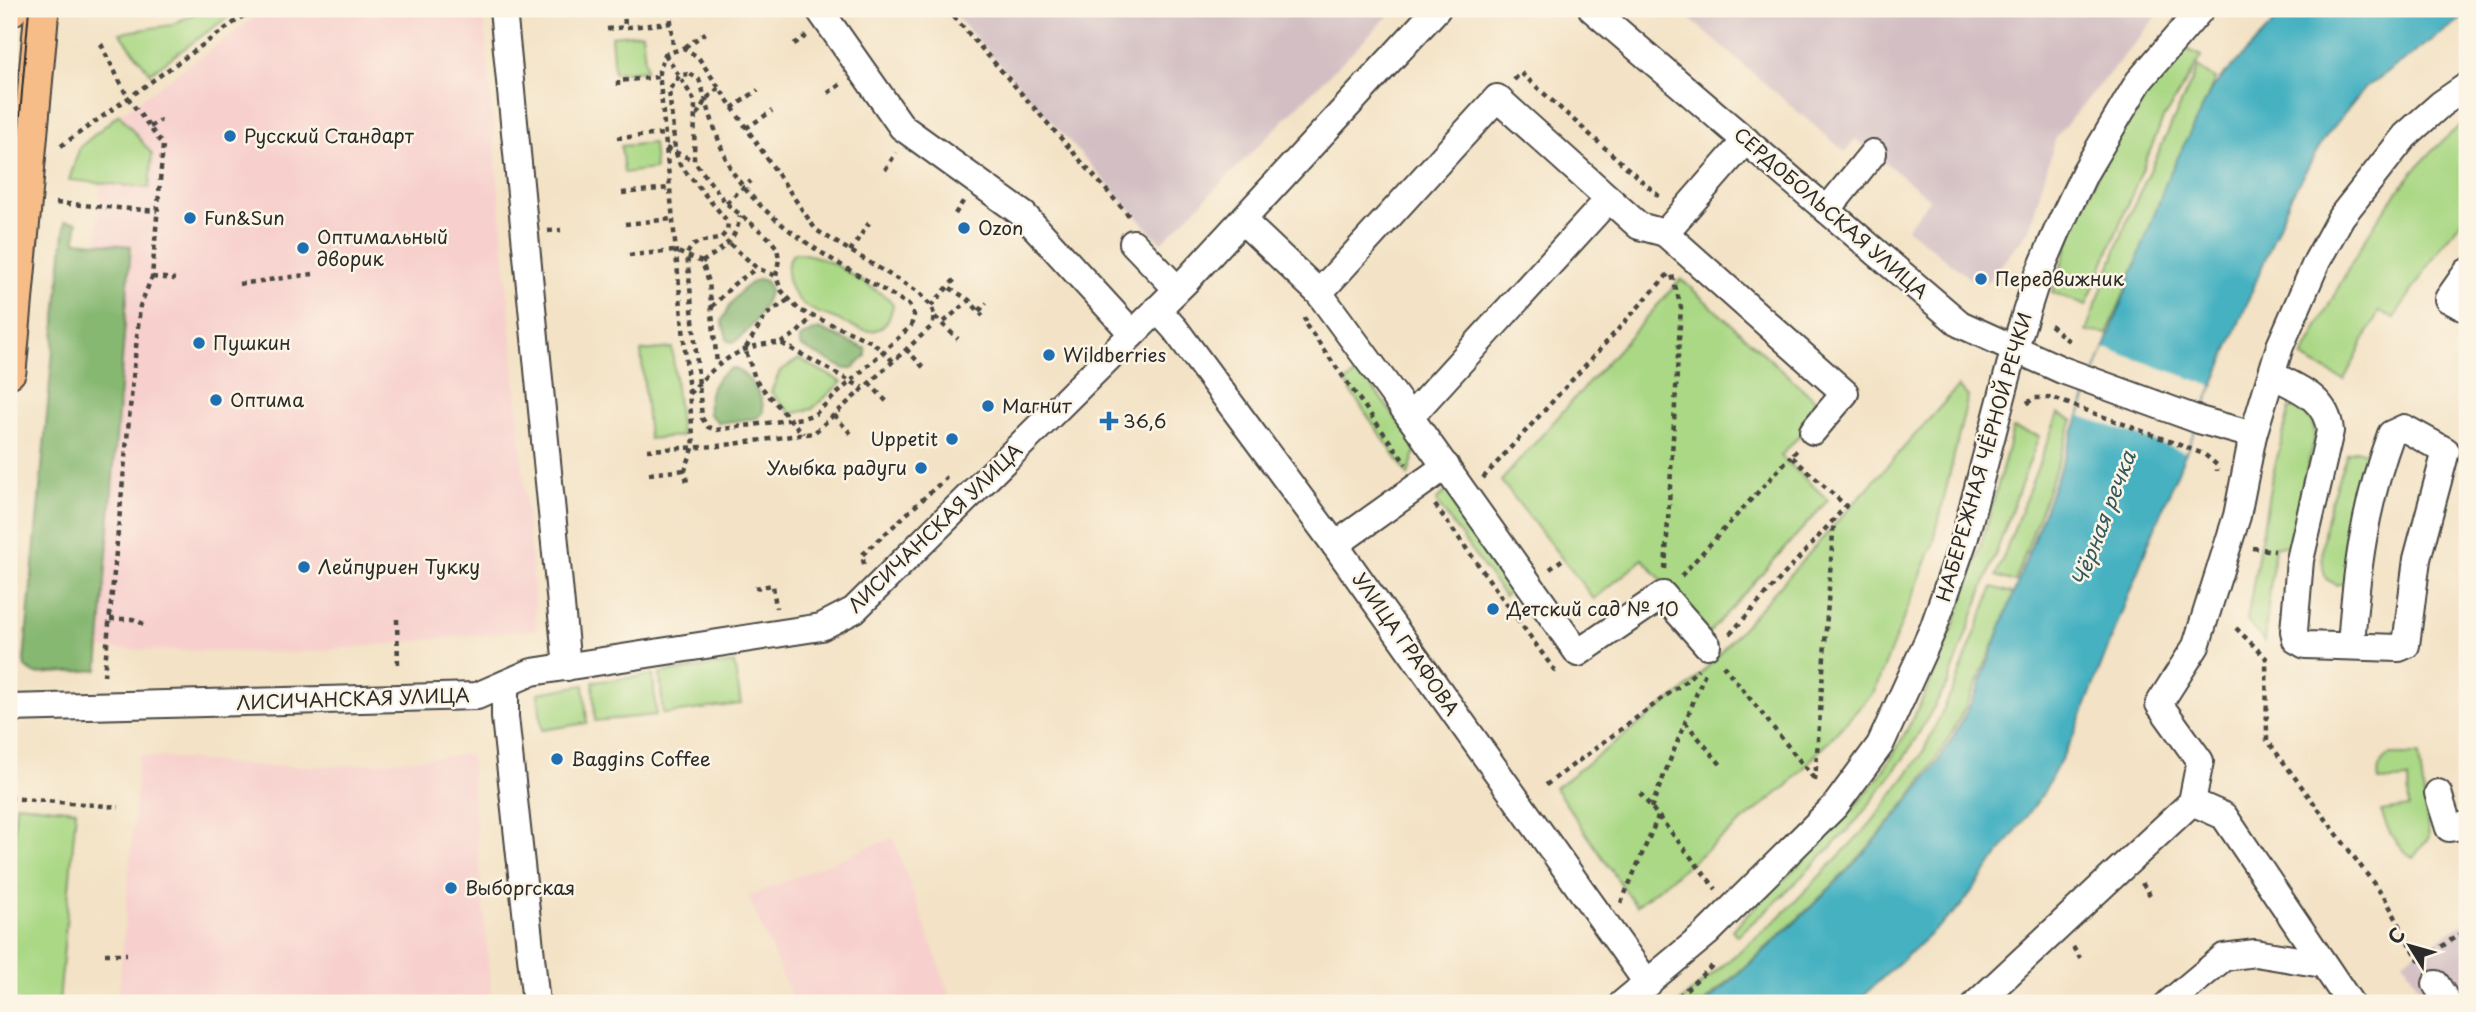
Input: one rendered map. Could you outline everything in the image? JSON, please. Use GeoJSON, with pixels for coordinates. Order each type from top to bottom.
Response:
{"type":"FeatureCollection","features":[{"type":"Feature","properties":{"kind":"main road"},"geometry":{"type":"LineString","coordinates":[[9,371],[42,9]]}},
{"type":"Feature","properties":{"kind":"street"},"geometry":{"type":"LineString","coordinates":[[503,9],[567,667]]}},
{"type":"Feature","properties":{"kind":"street"},"geometry":{"type":"LineString","coordinates":[[819,9],[902,127],[1024,215],[1132,333]]}},
{"type":"Feature","properties":{"kind":"street","name":"ЛИСИЧАНСКАЯ УЛИЦА"},"geometry":{"type":"LineString","coordinates":[[9,708],[477,696],[532,672],[821,627],[839,621],[854,610],[1177,289],[1437,9]]}},
{"type":"Feature","properties":{"kind":"street","name":"СЕРДОБОЛЬСКАЯ УЛИЦА"},"geometry":{"type":"LineString","coordinates":[[1592,9],[1961,324],[2093,381],[2199,420],[2253,435]]}},
{"type":"Feature","properties":{"kind":"street","name":"НАБЕРЕЖНАЯ ЧЁРНОЙ РЕЧКИ"},"geometry":{"type":"LineString","coordinates":[[1623,1003],[1707,933],[1835,806],[1880,745],[1933,629],[1965,537],[2015,347],[2037,278],[2085,172],[2139,81],[2201,9]]}},
{"type":"Feature","properties":{"kind":"street"},"geometry":{"type":"LineString","coordinates":[[1977,1003],[2192,802],[2200,761],[2158,704],[2196,646],[2240,505],[2253,435],[2280,346],[2316,261],[2341,217],[2405,136],[2441,104],[2467,86]]}},
{"type":"Feature","properties":{"kind":"street"},"geometry":{"type":"LineString","coordinates":[[1320,293],[1496,98],[1639,226],[1673,225],[1845,393],[1813,431]]}},
{"type":"Feature","properties":{"kind":"street"},"geometry":{"type":"LineString","coordinates":[[1673,225],[1746,140]]}},
{"type":"Feature","properties":{"kind":"street"},"geometry":{"type":"LineString","coordinates":[[1827,210],[1873,153]]}},
{"type":"Feature","properties":{"kind":"street"},"geometry":{"type":"LineString","coordinates":[[1410,417],[1608,200]]}},
{"type":"Feature","properties":{"kind":"street"},"geometry":{"type":"LineString","coordinates":[[1243,221],[1320,293],[1578,653],[1663,595],[1710,649]]}},
{"type":"Feature","properties":{"kind":"street"},"geometry":{"type":"LineString","coordinates":[[1135,234],[1177,289]]}},
{"type":"Feature","properties":{"kind":"street"},"geometry":{"type":"LineString","coordinates":[[2467,272],[2448,299],[2467,309]]}},
{"type":"Feature","properties":{"kind":"street","name":"УЛИЦА ГРАФОВА"},"geometry":{"type":"LineString","coordinates":[[1157,309],[1175,329],[1335,545],[1648,984]]}},
{"type":"Feature","properties":{"kind":"street"},"geometry":{"type":"LineString","coordinates":[[2272,375],[2309,394],[2329,416],[2330,431],[2300,560],[2294,631],[2296,640],[2305,645],[2399,648],[2406,645],[2409,639],[2417,559],[2446,456],[2441,446],[2404,428],[2391,434],[2366,515],[2357,563],[2351,646]]}},
{"type":"Feature","properties":{"kind":"street"},"geometry":{"type":"LineString","coordinates":[[1335,545],[1446,466]]}},
{"type":"Feature","properties":{"kind":"street"},"geometry":{"type":"LineString","coordinates":[[505,684],[505,718],[536,1003]]}},
{"type":"Feature","properties":{"kind":"street"},"geometry":{"type":"LineString","coordinates":[[2438,793],[2449,828],[2467,825]]}},
{"type":"Feature","properties":{"kind":"street"},"geometry":{"type":"LineString","coordinates":[[2192,802],[2224,816],[2350,1003]]}},
{"type":"Feature","properties":{"kind":"street"},"geometry":{"type":"LineString","coordinates":[[2169,1003],[2224,957],[2255,953],[2323,964]]}},
{"type":"Feature","properties":{"kind":"path"},"geometry":{"type":"LineString","coordinates":[[61,146],[253,9]]}},
{"type":"Feature","properties":{"kind":"path"},"geometry":{"type":"LineString","coordinates":[[624,9],[625,27]]}},
{"type":"Feature","properties":{"kind":"path"},"geometry":{"type":"LineString","coordinates":[[670,9],[673,48]]}},
{"type":"Feature","properties":{"kind":"path"},"geometry":{"type":"LineString","coordinates":[[947,9],[1135,234]]}},
{"type":"Feature","properties":{"kind":"path"},"geometry":{"type":"LineString","coordinates":[[607,29],[671,23]]}},
{"type":"Feature","properties":{"kind":"path"},"geometry":{"type":"LineString","coordinates":[[684,48],[707,32]]}},
{"type":"Feature","properties":{"kind":"path"},"geometry":{"type":"LineString","coordinates":[[101,44],[128,98],[163,145],[152,277],[140,306],[104,675]]}},
{"type":"Feature","properties":{"kind":"path"},"geometry":{"type":"LineString","coordinates":[[687,484],[685,470],[694,446],[659,77],[660,62],[673,48],[684,48],[698,57],[816,230],[920,293],[931,306],[935,317],[958,338]]}},
{"type":"Feature","properties":{"kind":"path"},"geometry":{"type":"LineString","coordinates":[[665,54],[695,101],[697,116],[694,161]]}},
{"type":"Feature","properties":{"kind":"path"},"geometry":{"type":"LineString","coordinates":[[1496,98],[1521,73],[1673,225],[1671,271],[1681,307],[1663,595]]}},
{"type":"Feature","properties":{"kind":"path"},"geometry":{"type":"LineString","coordinates":[[690,74],[699,79],[733,173],[773,217],[909,305],[914,315],[911,326],[815,414],[716,430],[708,427],[702,418],[687,254],[692,244],[701,239],[721,238],[727,231],[728,222],[680,165],[675,150],[669,90],[680,75],[690,74]]}},
{"type":"Feature","properties":{"kind":"path"},"geometry":{"type":"LineString","coordinates":[[618,86],[618,80],[659,77]]}},
{"type":"Feature","properties":{"kind":"path"},"geometry":{"type":"LineString","coordinates":[[828,93],[847,80]]}},
{"type":"Feature","properties":{"kind":"path"},"geometry":{"type":"LineString","coordinates":[[697,116],[706,99],[719,88]]}},
{"type":"Feature","properties":{"kind":"path"},"geometry":{"type":"LineString","coordinates":[[732,108],[758,90]]}},
{"type":"Feature","properties":{"kind":"path"},"geometry":{"type":"LineString","coordinates":[[746,128],[772,110]]}},
{"type":"Feature","properties":{"kind":"path"},"geometry":{"type":"LineString","coordinates":[[150,127],[161,120]]}},
{"type":"Feature","properties":{"kind":"path"},"geometry":{"type":"LineString","coordinates":[[621,136],[664,134]]}},
{"type":"Feature","properties":{"kind":"path"},"geometry":{"type":"LineString","coordinates":[[666,148],[694,161],[726,203],[769,238],[777,248],[779,259],[776,276],[788,300],[812,317],[872,342],[893,361]]}},
{"type":"Feature","properties":{"kind":"path"},"geometry":{"type":"LineString","coordinates":[[886,170],[896,153]]}},
{"type":"Feature","properties":{"kind":"path"},"geometry":{"type":"LineString","coordinates":[[726,203],[751,181]]}},
{"type":"Feature","properties":{"kind":"path"},"geometry":{"type":"LineString","coordinates":[[622,192],[669,188]]}},
{"type":"Feature","properties":{"kind":"path"},"geometry":{"type":"LineString","coordinates":[[955,214],[966,197]]}},
{"type":"Feature","properties":{"kind":"path"},"geometry":{"type":"LineString","coordinates":[[56,203],[157,211]]}},
{"type":"Feature","properties":{"kind":"path"},"geometry":{"type":"LineString","coordinates":[[702,262],[730,244],[738,231],[740,216]]}},
{"type":"Feature","properties":{"kind":"path"},"geometry":{"type":"LineString","coordinates":[[625,224],[672,219]]}},
{"type":"Feature","properties":{"kind":"path"},"geometry":{"type":"LineString","coordinates":[[850,251],[869,223]]}},
{"type":"Feature","properties":{"kind":"path"},"geometry":{"type":"LineString","coordinates":[[730,244],[757,268],[776,276]]}},
{"type":"Feature","properties":{"kind":"path"},"geometry":{"type":"LineString","coordinates":[[628,256],[675,251],[702,262],[709,282],[716,364]]}},
{"type":"Feature","properties":{"kind":"path"},"geometry":{"type":"LineString","coordinates":[[711,307],[734,284],[757,268]]}},
{"type":"Feature","properties":{"kind":"path"},"geometry":{"type":"LineString","coordinates":[[1467,495],[1671,271]]}},
{"type":"Feature","properties":{"kind":"path"},"geometry":{"type":"LineString","coordinates":[[239,284],[313,274]]}},
{"type":"Feature","properties":{"kind":"path"},"geometry":{"type":"LineString","coordinates":[[152,277],[175,279]]}},
{"type":"Feature","properties":{"kind":"path"},"geometry":{"type":"LineString","coordinates":[[931,306],[950,288],[956,278]]}},
{"type":"Feature","properties":{"kind":"path"},"geometry":{"type":"LineString","coordinates":[[950,288],[969,300],[983,316]]}},
{"type":"Feature","properties":{"kind":"path"},"geometry":{"type":"LineString","coordinates":[[745,349],[766,315],[788,300]]}},
{"type":"Feature","properties":{"kind":"path"},"geometry":{"type":"LineString","coordinates":[[944,323],[969,300]]}},
{"type":"Feature","properties":{"kind":"path"},"geometry":{"type":"LineString","coordinates":[[979,311],[987,303]]}},
{"type":"Feature","properties":{"kind":"path"},"geometry":{"type":"LineString","coordinates":[[2050,316],[2050,326],[2072,344]]}},
{"type":"Feature","properties":{"kind":"path"},"geometry":{"type":"LineString","coordinates":[[689,394],[716,364],[745,349],[781,343],[812,317]]}},
{"type":"Feature","properties":{"kind":"path"},"geometry":{"type":"LineString","coordinates":[[647,450],[814,433],[930,327],[935,317]]}},
{"type":"Feature","properties":{"kind":"path"},"geometry":{"type":"LineString","coordinates":[[781,343],[863,388]]}},
{"type":"Feature","properties":{"kind":"path"},"geometry":{"type":"LineString","coordinates":[[745,349],[756,381],[804,434]]}},
{"type":"Feature","properties":{"kind":"path"},"geometry":{"type":"LineString","coordinates":[[906,349],[925,369]]}},
{"type":"Feature","properties":{"kind":"path"},"geometry":{"type":"LineString","coordinates":[[869,383],[888,402]]}},
{"type":"Feature","properties":{"kind":"path"},"geometry":{"type":"LineString","coordinates":[[2020,411],[2035,398],[2053,398],[2204,454],[2217,466],[2218,483]]}},
{"type":"Feature","properties":{"kind":"path"},"geometry":{"type":"LineString","coordinates":[[834,415],[852,435]]}},
{"type":"Feature","properties":{"kind":"path"},"geometry":{"type":"LineString","coordinates":[[1663,595],[1813,431]]}},
{"type":"Feature","properties":{"kind":"path"},"geometry":{"type":"LineString","coordinates":[[1546,785],[1686,681],[1710,649],[1846,506],[1791,456]]}},
{"type":"Feature","properties":{"kind":"path"},"geometry":{"type":"LineString","coordinates":[[649,474],[685,470]]}},
{"type":"Feature","properties":{"kind":"path"},"geometry":{"type":"LineString","coordinates":[[1815,780],[1834,519]]}},
{"type":"Feature","properties":{"kind":"path"},"geometry":{"type":"LineString","coordinates":[[2248,547],[2281,552]]}},
{"type":"Feature","properties":{"kind":"path"},"geometry":{"type":"LineString","coordinates":[[755,588],[773,585],[777,616]]}},
{"type":"Feature","properties":{"kind":"path"},"geometry":{"type":"LineString","coordinates":[[110,620],[133,619],[146,625]]}},
{"type":"Feature","properties":{"kind":"path"},"geometry":{"type":"LineString","coordinates":[[397,619],[398,667]]}},
{"type":"Feature","properties":{"kind":"path"},"geometry":{"type":"LineString","coordinates":[[2236,628],[2266,658],[2267,740],[2386,900],[2420,962],[2442,993]]}},
{"type":"Feature","properties":{"kind":"path"},"geometry":{"type":"LineString","coordinates":[[1710,649],[1835,806]]}},
{"type":"Feature","properties":{"kind":"path"},"geometry":{"type":"LineString","coordinates":[[1651,808],[1710,649]]}},
{"type":"Feature","properties":{"kind":"path"},"geometry":{"type":"LineString","coordinates":[[1685,722],[1722,766]]}},
{"type":"Feature","properties":{"kind":"path"},"geometry":{"type":"LineString","coordinates":[[1640,793],[1717,890]]}},
{"type":"Feature","properties":{"kind":"path"},"geometry":{"type":"LineString","coordinates":[[9,798],[119,807]]}},
{"type":"Feature","properties":{"kind":"path"},"geometry":{"type":"LineString","coordinates":[[1619,909],[1658,817]]}},
{"type":"Feature","properties":{"kind":"path"},"geometry":{"type":"LineString","coordinates":[[2420,962],[2467,929]]}},
{"type":"Feature","properties":{"kind":"path"},"geometry":{"type":"LineString","coordinates":[[105,954],[127,954]]}},
{"type":"Feature","properties":{"kind":"path"},"geometry":{"type":"LineString","coordinates":[[1671,1003],[1716,963]]}},
{"type":"Feature","properties":{"kind":"shaded area"},"geometry":{"type":"Polygon","coordinates":[[[267,9],[483,9],[537,629],[294,653],[63,648],[106,124],[267,9]]]}},
{"type":"Feature","properties":{"kind":"shaded area"},"geometry":{"type":"Polygon","coordinates":[[[950,9],[1395,9],[1161,243],[950,9]]]}},
{"type":"Feature","properties":{"kind":"shaded area"},"geometry":{"type":"Polygon","coordinates":[[[1678,9],[2163,9],[2056,137],[2029,230],[1988,281],[1974,282],[1907,228],[1930,199],[1856,139],[1845,152],[1678,9]]]}},
{"type":"Feature","properties":{"kind":"shaded area"},"geometry":{"type":"Polygon","coordinates":[[[470,754],[492,1003],[118,1003],[139,755],[265,766],[341,766],[470,754]]]}},
{"type":"Feature","properties":{"kind":"shaded area"},"geometry":{"type":"Polygon","coordinates":[[[893,837],[953,1003],[794,1003],[748,896],[893,837]]]}},
{"type":"Feature","properties":{"kind":"shaded area"},"geometry":{"type":"Polygon","coordinates":[[[2467,921],[2467,1003],[2427,1003],[2403,960],[2467,921]]]}},
{"type":"Feature","properties":{"kind":"green space"},"geometry":{"type":"Polygon","coordinates":[[[204,9],[239,9],[150,73],[120,33],[171,25],[204,9]]]}},
{"type":"Feature","properties":{"kind":"green space"},"geometry":{"type":"Polygon","coordinates":[[[642,33],[646,70],[614,73],[611,36],[642,33]]]}},
{"type":"Feature","properties":{"kind":"green space"},"geometry":{"type":"Polygon","coordinates":[[[2177,45],[2202,56],[2163,119],[2086,306],[2052,292],[2073,230],[2108,151],[2177,45]]]}},
{"type":"Feature","properties":{"kind":"green space"},"geometry":{"type":"Polygon","coordinates":[[[2198,67],[2215,79],[2107,334],[2086,331],[2129,216],[2198,67]]]}},
{"type":"Feature","properties":{"kind":"green space"},"geometry":{"type":"Polygon","coordinates":[[[119,114],[152,154],[149,188],[69,180],[80,147],[119,114]]]}},
{"type":"Feature","properties":{"kind":"green space"},"geometry":{"type":"Polygon","coordinates":[[[2467,120],[2467,215],[2443,244],[2394,318],[2379,311],[2344,380],[2302,358],[2353,261],[2392,199],[2439,144],[2467,120]]]}},
{"type":"Feature","properties":{"kind":"green space"},"geometry":{"type":"Polygon","coordinates":[[[653,143],[655,169],[624,173],[621,146],[653,143]]]}},
{"type":"Feature","properties":{"kind":"green space"},"geometry":{"type":"Polygon","coordinates":[[[65,221],[77,222],[76,241],[131,246],[98,670],[36,674],[25,667],[24,661],[65,221]]]}},
{"type":"Feature","properties":{"kind":"green space"},"geometry":{"type":"Polygon","coordinates":[[[794,253],[806,254],[831,263],[888,298],[893,305],[884,325],[870,331],[853,327],[803,303],[792,291],[787,275],[787,267],[794,253]]]}},
{"type":"Feature","properties":{"kind":"green space"},"geometry":{"type":"Polygon","coordinates":[[[759,279],[766,281],[770,289],[765,304],[746,332],[734,342],[728,341],[722,321],[741,291],[759,279]]]}},
{"type":"Feature","properties":{"kind":"green space"},"geometry":{"type":"Polygon","coordinates":[[[1681,279],[1824,408],[1781,456],[1828,500],[1708,634],[1643,559],[1594,599],[1501,481],[1681,279]]]}},
{"type":"Feature","properties":{"kind":"green space"},"geometry":{"type":"Polygon","coordinates":[[[819,329],[866,349],[866,356],[853,368],[845,369],[800,346],[800,337],[819,329]]]}},
{"type":"Feature","properties":{"kind":"green space"},"geometry":{"type":"Polygon","coordinates":[[[672,348],[681,436],[649,439],[641,351],[672,348]]]}},
{"type":"Feature","properties":{"kind":"green space"},"geometry":{"type":"Polygon","coordinates":[[[799,359],[842,382],[812,409],[791,414],[771,392],[780,371],[799,359]]]}},
{"type":"Feature","properties":{"kind":"green space"},"geometry":{"type":"Polygon","coordinates":[[[732,368],[743,374],[754,386],[761,399],[763,413],[757,418],[719,423],[709,414],[710,393],[715,381],[732,368]]]}},
{"type":"Feature","properties":{"kind":"green space"},"geometry":{"type":"Polygon","coordinates":[[[1360,371],[1417,446],[1408,475],[1345,383],[1360,371]]]}},
{"type":"Feature","properties":{"kind":"green space"},"geometry":{"type":"Polygon","coordinates":[[[1958,387],[1968,396],[1933,545],[1874,692],[1787,786],[1636,906],[1555,788],[1693,683],[1958,387]]]}},
{"type":"Feature","properties":{"kind":"green space"},"geometry":{"type":"Polygon","coordinates":[[[2290,407],[2308,416],[2315,435],[2290,546],[2275,546],[2264,641],[2247,620],[2271,482],[2290,407]]]}},
{"type":"Feature","properties":{"kind":"green space"},"geometry":{"type":"Polygon","coordinates":[[[2058,414],[2073,420],[2015,582],[1996,576],[2058,414]]]}},
{"type":"Feature","properties":{"kind":"green space"},"geometry":{"type":"Polygon","coordinates":[[[2013,428],[2039,436],[1949,681],[1906,755],[1855,823],[1776,902],[1737,936],[1732,930],[1843,820],[1881,773],[1897,748],[1935,672],[1966,592],[2013,428]]]}},
{"type":"Feature","properties":{"kind":"green space"},"geometry":{"type":"Polygon","coordinates":[[[2357,450],[2368,454],[2372,462],[2345,582],[2337,585],[2326,579],[2322,549],[2324,533],[2331,500],[2347,454],[2357,450]]]}},
{"type":"Feature","properties":{"kind":"green space"},"geometry":{"type":"Polygon","coordinates":[[[1447,490],[1513,590],[1504,596],[1436,501],[1447,490]]]}},
{"type":"Feature","properties":{"kind":"green space"},"geometry":{"type":"Polygon","coordinates":[[[1993,587],[2015,594],[1958,722],[1910,796],[1856,860],[1766,948],[1703,1003],[1679,1003],[1783,914],[1871,823],[1922,754],[1956,683],[1993,587]]]}},
{"type":"Feature","properties":{"kind":"green space"},"geometry":{"type":"Polygon","coordinates":[[[734,663],[741,704],[663,714],[660,673],[734,663]]]}},
{"type":"Feature","properties":{"kind":"green space"},"geometry":{"type":"Polygon","coordinates":[[[653,675],[656,715],[595,721],[593,682],[653,675]]]}},
{"type":"Feature","properties":{"kind":"green space"},"geometry":{"type":"Polygon","coordinates":[[[584,685],[587,723],[542,730],[538,693],[584,685]]]}},
{"type":"Feature","properties":{"kind":"green space"},"geometry":{"type":"Polygon","coordinates":[[[2389,755],[2419,755],[2429,837],[2413,858],[2393,838],[2381,811],[2409,807],[2408,779],[2379,781],[2379,766],[2389,755]]]}},
{"type":"Feature","properties":{"kind":"green space"},"geometry":{"type":"Polygon","coordinates":[[[16,804],[76,810],[59,1003],[9,1003],[9,887],[16,804]]]}},
{"type":"Feature","properties":{"kind":"water","name":"Чёрная речка"},"geometry":{"type":"Polygon","coordinates":[[[2287,9],[2467,9],[2467,15],[2364,89],[2324,139],[2291,196],[2149,542],[2075,733],[2042,795],[1961,906],[1855,1003],[1706,1003],[1798,920],[1856,862],[1910,799],[1946,749],[1977,692],[2168,177],[2212,88],[2287,9]]]}},
{"type":"Feature","properties":{"kind":"pier"},"geometry":{"type":"Polygon","coordinates":[[[2105,348],[2212,386],[2185,452],[2081,416],[2105,348]]]}},
{"type":"Feature","properties":{"kind":"tram line"},"geometry":{"type":"LineString","coordinates":[[9,61],[13,9]]}},
{"type":"Feature","properties":{"kind":"tram line"},"geometry":{"type":"LineString","coordinates":[[9,246],[29,9]]}},
{"type":"Feature","properties":{"kind":"place","name":"Русский Стандарт"},"geometry":{"type":"Point","coordinates":[230,136]}},
{"type":"Feature","properties":{"kind":"place","name":"Fun&Sun"},"geometry":{"type":"Point","coordinates":[190,218]}},
{"type":"Feature","properties":{"kind":"place","name":"Ozon"},"geometry":{"type":"Point","coordinates":[964,228]}},
{"type":"Feature","properties":{"kind":"place","name":"Оптимальный дворик"},"geometry":{"type":"Point","coordinates":[303,248]}},
{"type":"Feature","properties":{"kind":"place","name":"Передвижник"},"geometry":{"type":"Point","coordinates":[1981,279]}},
{"type":"Feature","properties":{"kind":"place","name":"Пушкин"},"geometry":{"type":"Point","coordinates":[199,343]}},
{"type":"Feature","properties":{"kind":"place","name":"Wildberries"},"geometry":{"type":"Point","coordinates":[1049,355]}},
{"type":"Feature","properties":{"kind":"place","name":"Оптима"},"geometry":{"type":"Point","coordinates":[216,400]}},
{"type":"Feature","properties":{"kind":"place","name":"Магнит"},"geometry":{"type":"Point","coordinates":[988,406]}},
{"type":"Feature","properties":{"kind":"place","name":"36,6"},"geometry":{"type":"Point","coordinates":[1109,421]}},
{"type":"Feature","properties":{"kind":"place","name":"Uppetit"},"geometry":{"type":"Point","coordinates":[952,439]}},
{"type":"Feature","properties":{"kind":"place","name":"Улыбка радуги"},"geometry":{"type":"Point","coordinates":[921,468]}},
{"type":"Feature","properties":{"kind":"place","name":"Лейпуриен Тукку"},"geometry":{"type":"Point","coordinates":[304,567]}},
{"type":"Feature","properties":{"kind":"place","name":"Детский сад № 10"},"geometry":{"type":"Point","coordinates":[1493,609]}},
{"type":"Feature","properties":{"kind":"place","name":"Baggins Coffee"},"geometry":{"type":"Point","coordinates":[557,759]}},
{"type":"Feature","properties":{"kind":"place","name":"Выборгская"},"geometry":{"type":"Point","coordinates":[451,888]}}]}
